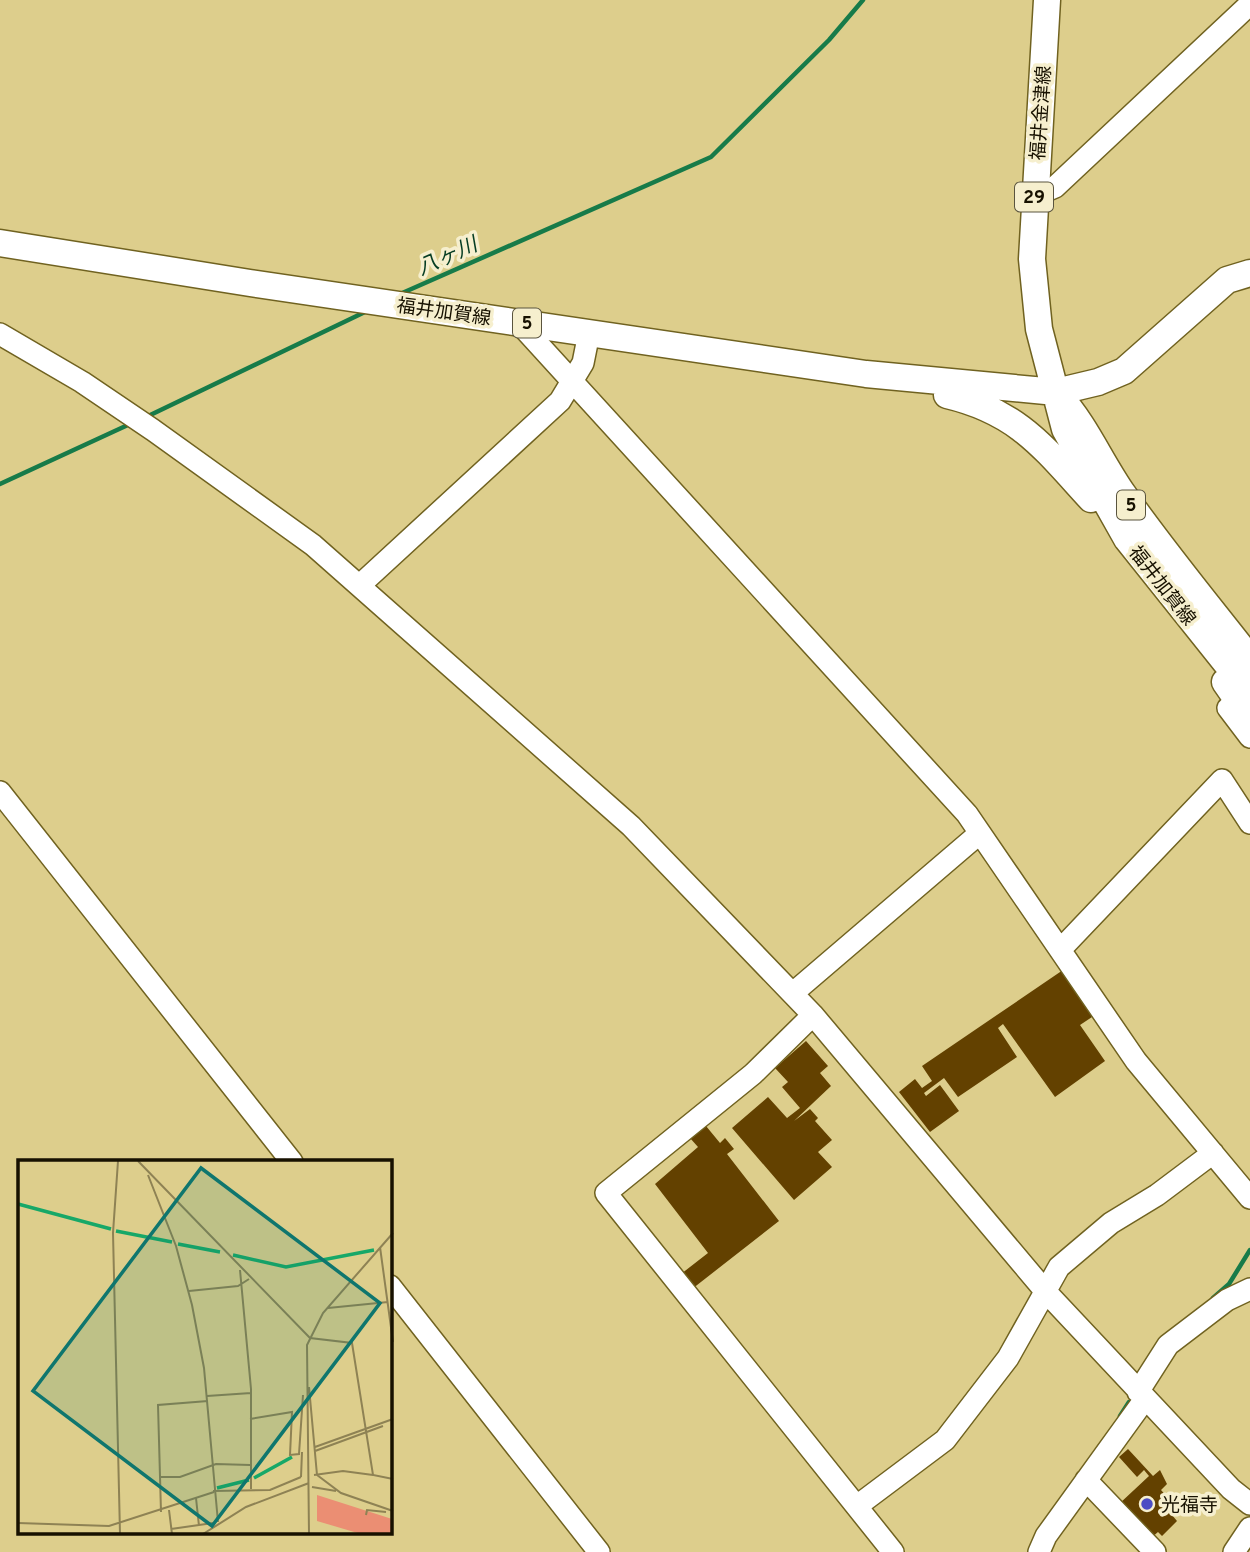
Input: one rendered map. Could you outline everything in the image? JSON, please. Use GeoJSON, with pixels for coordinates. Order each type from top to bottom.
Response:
{"type":"FeatureCollection","features":[{"type":"Feature","properties":{"kind":"main road","name":"福井金津線"},"geometry":{"type":"LineString","coordinates":[[1047,0],[1032,236],[1034,291],[1046,362],[1056,392]]}},
{"type":"Feature","properties":{"kind":"main road","name":"福井加賀線"},"geometry":{"type":"LineString","coordinates":[[0,243],[866,374],[1056,392],[1082,422],[1121,490],[1250,693]]}},
{"type":"Feature","properties":{"kind":"main road"},"geometry":{"type":"LineString","coordinates":[[1056,392],[1098,382],[1124,371],[1227,280],[1250,273]]}},
{"type":"Feature","properties":{"kind":"main road"},"geometry":{"type":"LineString","coordinates":[[866,374],[977,402],[1007,416],[1034,437],[1127,539]]}},
{"type":"Feature","properties":{"kind":"main road","name":"福井加賀線"},"geometry":{"type":"LineString","coordinates":[[1056,392],[1065,429],[1127,539],[1208,623],[1250,659]]}},
{"type":"Feature","properties":{"kind":"main road","name":"5"},"geometry":{"type":"LineString","coordinates":[[1208,623],[1250,641]]}},
{"type":"Feature","properties":{"kind":"main road","name":"5"},"geometry":{"type":"LineString","coordinates":[[1208,623],[1218,668],[1250,718]]}},
{"type":"Feature","properties":{"kind":"street"},"geometry":{"type":"LineString","coordinates":[[1034,196],[1055,187],[1250,4]]}},
{"type":"Feature","properties":{"kind":"street"},"geometry":{"type":"LineString","coordinates":[[518,322],[967,814],[1136,1060],[1250,1198]]}},
{"type":"Feature","properties":{"kind":"street"},"geometry":{"type":"LineString","coordinates":[[360,585],[560,401],[573,384],[583,363],[589,333]]}},
{"type":"Feature","properties":{"kind":"street"},"geometry":{"type":"LineString","coordinates":[[0,334],[82,382],[233,485],[360,585],[631,826],[813,1015],[1046,1292],[1231,1489],[1250,1504]]}},
{"type":"Feature","properties":{"kind":"street"},"geometry":{"type":"LineString","coordinates":[[1218,668],[1228,706],[1250,737]]}},
{"type":"Feature","properties":{"kind":"street"},"geometry":{"type":"LineString","coordinates":[[1060,950],[1222,780],[1250,823]]}},
{"type":"Feature","properties":{"kind":"street"},"geometry":{"type":"LineString","coordinates":[[0,792],[290,1160]]}},
{"type":"Feature","properties":{"kind":"street"},"geometry":{"type":"LineString","coordinates":[[793,993],[980,833]]}},
{"type":"Feature","properties":{"kind":"street"},"geometry":{"type":"LineString","coordinates":[[813,1015],[754,1074],[606,1193],[893,1552]]}},
{"type":"Feature","properties":{"kind":"street"},"geometry":{"type":"LineString","coordinates":[[857,1506],[945,1440],[1008,1358],[1059,1267],[1111,1223],[1157,1195],[1213,1153]]}},
{"type":"Feature","properties":{"kind":"street"},"geometry":{"type":"LineString","coordinates":[[392,1289],[599,1552]]}},
{"type":"Feature","properties":{"kind":"street"},"geometry":{"type":"LineString","coordinates":[[1039,1552],[1046,1536],[1142,1396],[1168,1345],[1227,1300],[1250,1289]]}},
{"type":"Feature","properties":{"kind":"street"},"geometry":{"type":"LineString","coordinates":[[1086,1480],[1155,1552]]}},
{"type":"Feature","properties":{"kind":"street"},"geometry":{"type":"LineString","coordinates":[[1234,1552],[1250,1528]]}},
{"type":"Feature","properties":{"kind":"building"},"geometry":{"type":"Polygon","coordinates":[[[1063,970],[1095,1015],[1080,1025],[1105,1061],[1055,1097],[1003,1024],[998,1028],[1017,1057],[958,1097],[944,1078],[924,1093],[926,1096],[940,1085],[959,1111],[930,1132],[899,1092],[915,1079],[922,1088],[932,1081],[922,1066],[1063,970]]]}},
{"type":"Feature","properties":{"kind":"building"},"geometry":{"type":"Polygon","coordinates":[[[806,1041],[828,1066],[820,1073],[831,1086],[794,1121],[810,1109],[818,1118],[815,1121],[832,1140],[818,1152],[832,1167],[794,1200],[732,1128],[768,1097],[787,1118],[800,1108],[782,1087],[788,1082],[775,1068],[806,1041]]]}},
{"type":"Feature","properties":{"kind":"building"},"geometry":{"type":"Polygon","coordinates":[[[706,1126],[720,1143],[725,1138],[734,1149],[727,1154],[779,1221],[692,1289],[681,1274],[708,1253],[655,1184],[698,1147],[690,1138],[706,1126]]]}},
{"type":"Feature","properties":{"kind":"building"},"geometry":{"type":"Polygon","coordinates":[[[1128,1449],[1153,1476],[1160,1470],[1167,1484],[1161,1490],[1169,1499],[1174,1493],[1180,1499],[1174,1504],[1179,1509],[1172,1515],[1177,1521],[1162,1536],[1158,1532],[1151,1538],[1119,1504],[1149,1476],[1144,1470],[1137,1477],[1119,1457],[1128,1449]]]}},
{"type":"Feature","properties":{"kind":"waterway","name":"八ヶ川"},"geometry":{"type":"LineString","coordinates":[[400,294],[711,157],[829,40],[863,0]]}},
{"type":"Feature","properties":{"kind":"waterway","name":"八ヶ川"},"geometry":{"type":"LineString","coordinates":[[144,418],[367,311]]}},
{"type":"Feature","properties":{"kind":"waterway","name":"八ヶ川"},"geometry":{"type":"LineString","coordinates":[[0,484],[130,424]]}},
{"type":"Feature","properties":{"kind":"waterway"},"geometry":{"type":"LineString","coordinates":[[1213,1298],[1229,1284],[1250,1250]]}},
{"type":"Feature","properties":{"kind":"waterway"},"geometry":{"type":"LineString","coordinates":[[1120,1416],[1129,1402]]}},
{"type":"Feature","properties":{"kind":"place","name":"光福寺"},"geometry":{"type":"Point","coordinates":[1147,1504]}}]}
